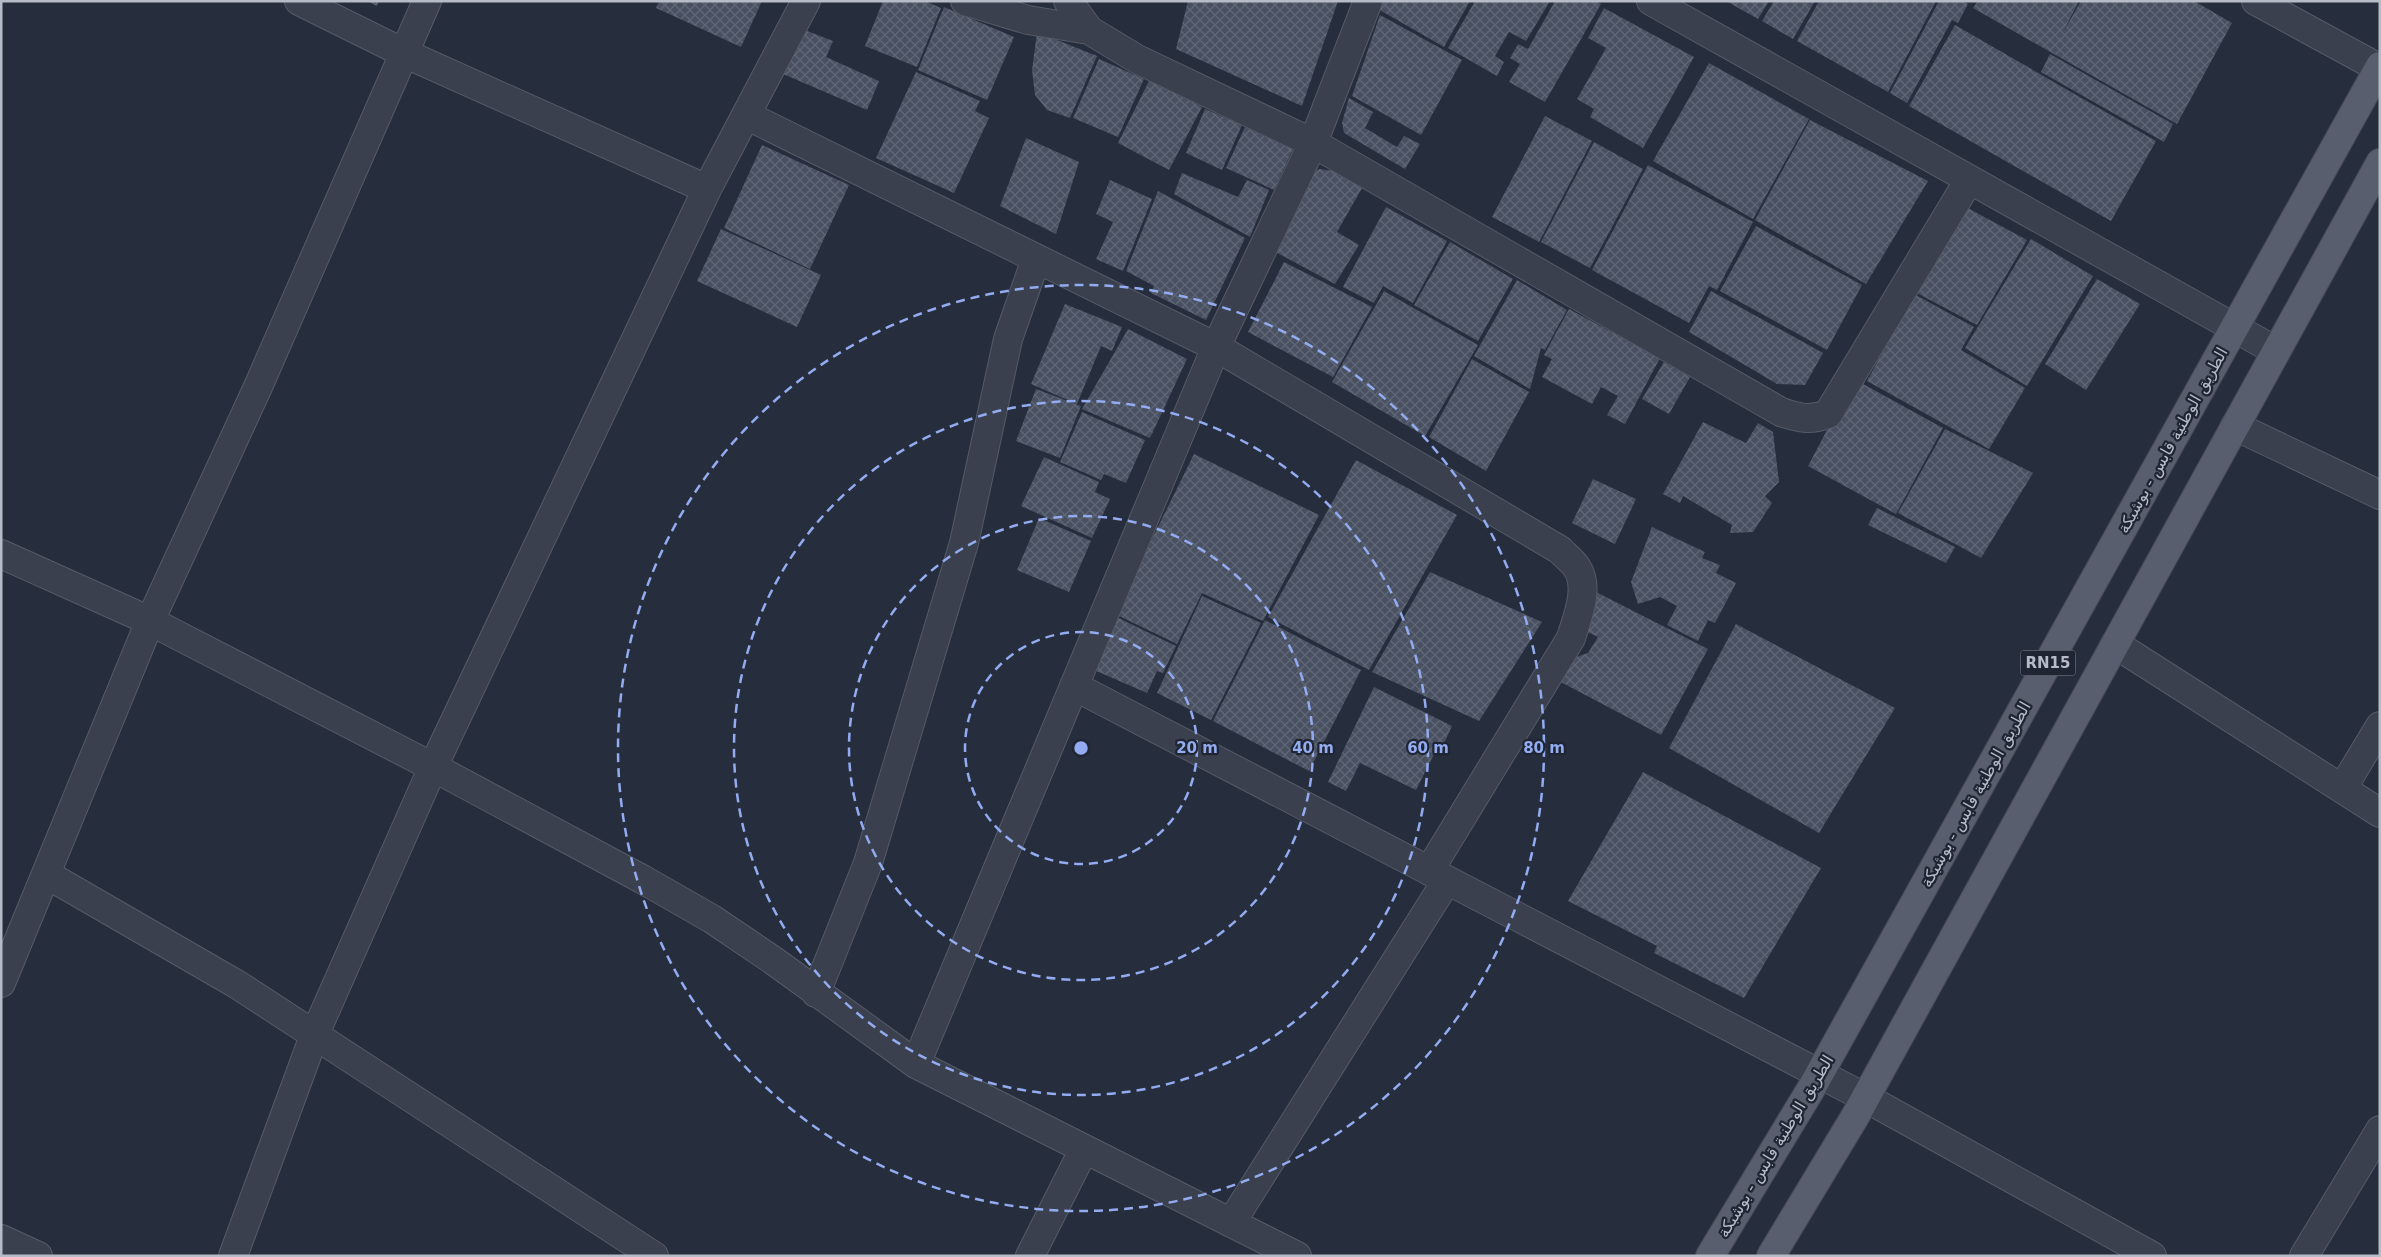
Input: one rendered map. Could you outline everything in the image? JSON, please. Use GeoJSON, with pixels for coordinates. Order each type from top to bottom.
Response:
{"type":"FeatureCollection","features":[{"type":"Feature","properties":{"kind":"main road","name":"الطريق الوطنية قابس - بوشبكة"},"geometry":{"type":"LineString","coordinates":[[1710,1256],[1819,1075],[2379,67]]}},
{"type":"Feature","properties":{"kind":"main road","name":"RN15"},"geometry":{"type":"LineString","coordinates":[[1771,1256],[1866,1098],[2380,163]]}},
{"type":"Feature","properties":{"kind":"street"},"geometry":{"type":"LineString","coordinates":[[299,1],[404,53],[707,189]]}},
{"type":"Feature","properties":{"kind":"street"},"geometry":{"type":"LineString","coordinates":[[1,983],[150,621],[257,389],[426,1]]}},
{"type":"Feature","properties":{"kind":"street"},"geometry":{"type":"LineString","coordinates":[[233,1256],[314,1036],[433,767],[707,189],[806,1]]}},
{"type":"Feature","properties":{"kind":"street"},"geometry":{"type":"LineString","coordinates":[[965,1],[1028,20],[1090,30]]}},
{"type":"Feature","properties":{"kind":"street"},"geometry":{"type":"LineString","coordinates":[[1068,1],[1090,30],[1137,59],[1313,143],[1781,412],[1796,418],[1814,420],[1828,414],[1969,180]]}},
{"type":"Feature","properties":{"kind":"street"},"geometry":{"type":"LineString","coordinates":[[916,1064],[1216,347],[1313,143],[1368,1]]}},
{"type":"Feature","properties":{"kind":"street"},"geometry":{"type":"LineString","coordinates":[[1651,1],[2276,351]]}},
{"type":"Feature","properties":{"kind":"street"},"geometry":{"type":"LineString","coordinates":[[2256,1],[2379,67]]}},
{"type":"Feature","properties":{"kind":"street"},"geometry":{"type":"LineString","coordinates":[[746,116],[1216,347],[1560,550],[1578,568],[1583,586],[1579,612],[1570,638],[1438,876],[1231,1223]]}},
{"type":"Feature","properties":{"kind":"street"},"geometry":{"type":"LineString","coordinates":[[816,993],[868,863],[961,553],[1008,339],[1036,258]]}},
{"type":"Feature","properties":{"kind":"street"},"geometry":{"type":"LineString","coordinates":[[2235,426],[2380,495]]}},
{"type":"Feature","properties":{"kind":"street"},"geometry":{"type":"LineString","coordinates":[[1,554],[150,621],[433,767],[712,919],[774,960],[816,993],[916,1064],[1297,1256]]}},
{"type":"Feature","properties":{"kind":"street"},"geometry":{"type":"LineString","coordinates":[[2115,644],[2380,813]]}},
{"type":"Feature","properties":{"kind":"street"},"geometry":{"type":"LineString","coordinates":[[1074,686],[1866,1098],[2152,1256]]}},
{"type":"Feature","properties":{"kind":"street"},"geometry":{"type":"LineString","coordinates":[[2342,788],[2380,726]]}},
{"type":"Feature","properties":{"kind":"street"},"geometry":{"type":"LineString","coordinates":[[46,874],[238,985],[654,1256]]}},
{"type":"Feature","properties":{"kind":"street"},"geometry":{"type":"LineString","coordinates":[[2304,1256],[2380,1130]]}},
{"type":"Feature","properties":{"kind":"street"},"geometry":{"type":"LineString","coordinates":[[1030,1256],[1084,1148]]}},
{"type":"Feature","properties":{"kind":"street"},"geometry":{"type":"LineString","coordinates":[[1,1239],[38,1256]]}},
{"type":"Feature","properties":{"kind":"building"},"geometry":{"type":"Polygon","coordinates":[[[367,1],[379,1],[377,6],[367,1]]]}},
{"type":"Feature","properties":{"kind":"building"},"geometry":{"type":"Polygon","coordinates":[[[659,1],[762,1],[741,47],[656,8],[659,1]]]}},
{"type":"Feature","properties":{"kind":"building"},"geometry":{"type":"Polygon","coordinates":[[[883,1],[925,1],[941,8],[917,67],[865,46],[883,1]]]}},
{"type":"Feature","properties":{"kind":"building"},"geometry":{"type":"Polygon","coordinates":[[[1188,1],[1338,1],[1302,106],[1176,49],[1188,1]]]}},
{"type":"Feature","properties":{"kind":"building"},"geometry":{"type":"Polygon","coordinates":[[[1372,1],[1470,1],[1444,47],[1371,5],[1372,1]]]}},
{"type":"Feature","properties":{"kind":"building"},"geometry":{"type":"Polygon","coordinates":[[[1475,1],[1550,1],[1526,41],[1509,32],[1495,56],[1504,62],[1497,76],[1448,48],[1475,1]]]}},
{"type":"Feature","properties":{"kind":"building"},"geometry":{"type":"Polygon","coordinates":[[[1555,1],[1596,1],[1601,4],[1545,102],[1509,82],[1520,64],[1510,58],[1518,44],[1528,49],[1555,1]]]}},
{"type":"Feature","properties":{"kind":"building"},"geometry":{"type":"Polygon","coordinates":[[[1726,1],[1769,1],[1758,19],[1726,1]]]}},
{"type":"Feature","properties":{"kind":"building"},"geometry":{"type":"Polygon","coordinates":[[[1774,1],[1815,1],[1793,39],[1762,21],[1774,1]]]}},
{"type":"Feature","properties":{"kind":"building"},"geometry":{"type":"Polygon","coordinates":[[[1819,1],[1936,1],[1888,92],[1797,41],[1819,1]]]}},
{"type":"Feature","properties":{"kind":"building"},"geometry":{"type":"Polygon","coordinates":[[[1939,1],[1963,1],[1968,4],[1958,23],[1952,20],[1907,103],[1890,93],[1939,1]]]}},
{"type":"Feature","properties":{"kind":"building"},"geometry":{"type":"Polygon","coordinates":[[[1978,1],[2079,1],[2062,34],[2081,1],[2194,1],[2232,23],[2177,124],[1973,8],[1978,1]]]}},
{"type":"Feature","properties":{"kind":"building"},"geometry":{"type":"Polygon","coordinates":[[[944,7],[1014,37],[987,100],[918,70],[944,7]]]}},
{"type":"Feature","properties":{"kind":"building"},"geometry":{"type":"Polygon","coordinates":[[[1604,8],[1694,57],[1643,148],[1590,117],[1594,109],[1577,99],[1606,48],[1588,38],[1604,8]]]}},
{"type":"Feature","properties":{"kind":"building"},"geometry":{"type":"Polygon","coordinates":[[[1380,15],[1462,60],[1421,135],[1352,96],[1380,15]]]}},
{"type":"Feature","properties":{"kind":"building"},"geometry":{"type":"Polygon","coordinates":[[[1955,25],[2156,141],[2111,221],[1909,106],[1955,25]]]}},
{"type":"Feature","properties":{"kind":"building"},"geometry":{"type":"Polygon","coordinates":[[[802,29],[833,41],[826,57],[879,81],[867,110],[783,74],[802,29]]]}},
{"type":"Feature","properties":{"kind":"building"},"geometry":{"type":"Polygon","coordinates":[[[1037,32],[1097,56],[1070,118],[1047,110],[1035,95],[1032,70],[1037,32]]]}},
{"type":"Feature","properties":{"kind":"building"},"geometry":{"type":"Polygon","coordinates":[[[2050,54],[2173,124],[2164,142],[2041,72],[2050,54]]]}},
{"type":"Feature","properties":{"kind":"building"},"geometry":{"type":"Polygon","coordinates":[[[1099,59],[1144,79],[1118,137],[1073,118],[1099,59]]]}},
{"type":"Feature","properties":{"kind":"building"},"geometry":{"type":"Polygon","coordinates":[[[1709,63],[1809,119],[1753,219],[1653,161],[1709,63]]]}},
{"type":"Feature","properties":{"kind":"building"},"geometry":{"type":"Polygon","coordinates":[[[916,72],[980,101],[975,111],[989,118],[954,193],[876,158],[916,72]]]}},
{"type":"Feature","properties":{"kind":"building"},"geometry":{"type":"Polygon","coordinates":[[[1150,79],[1202,107],[1169,170],[1118,143],[1150,79]]]}},
{"type":"Feature","properties":{"kind":"building"},"geometry":{"type":"Polygon","coordinates":[[[1349,98],[1373,112],[1365,128],[1397,147],[1404,136],[1420,144],[1405,169],[1344,133],[1342,123],[1349,98]]]}},
{"type":"Feature","properties":{"kind":"building"},"geometry":{"type":"Polygon","coordinates":[[[1205,109],[1242,125],[1222,170],[1186,153],[1205,109]]]}},
{"type":"Feature","properties":{"kind":"building"},"geometry":{"type":"Polygon","coordinates":[[[1545,116],[1592,141],[1539,242],[1492,217],[1545,116]]]}},
{"type":"Feature","properties":{"kind":"building"},"geometry":{"type":"Polygon","coordinates":[[[1810,120],[1928,181],[1866,284],[1755,220],[1810,120]]]}},
{"type":"Feature","properties":{"kind":"building"},"geometry":{"type":"Polygon","coordinates":[[[1245,127],[1293,149],[1274,190],[1226,168],[1245,127]]]}},
{"type":"Feature","properties":{"kind":"building"},"geometry":{"type":"Polygon","coordinates":[[[1026,138],[1079,162],[1056,234],[1000,206],[1026,138]]]}},
{"type":"Feature","properties":{"kind":"building"},"geometry":{"type":"Polygon","coordinates":[[[1594,142],[1643,169],[1590,268],[1541,242],[1594,142]]]}},
{"type":"Feature","properties":{"kind":"building"},"geometry":{"type":"Polygon","coordinates":[[[762,145],[849,185],[810,269],[724,228],[762,145]]]}},
{"type":"Feature","properties":{"kind":"building"},"geometry":{"type":"Polygon","coordinates":[[[1648,165],[1753,222],[1717,290],[1709,286],[1689,323],[1592,270],[1648,165]]]}},
{"type":"Feature","properties":{"kind":"building"},"geometry":{"type":"Polygon","coordinates":[[[1320,169],[1333,171],[1362,188],[1337,232],[1359,245],[1335,284],[1270,249],[1313,171],[1320,169]]]}},
{"type":"Feature","properties":{"kind":"building"},"geometry":{"type":"Polygon","coordinates":[[[1182,173],[1238,197],[1247,180],[1269,190],[1250,237],[1174,194],[1182,173]]]}},
{"type":"Feature","properties":{"kind":"building"},"geometry":{"type":"Polygon","coordinates":[[[1110,180],[1152,199],[1123,271],[1096,259],[1113,222],[1096,214],[1110,180]]]}},
{"type":"Feature","properties":{"kind":"building"},"geometry":{"type":"Polygon","coordinates":[[[1158,191],[1245,238],[1206,320],[1151,293],[1154,286],[1126,271],[1158,191]]]}},
{"type":"Feature","properties":{"kind":"building"},"geometry":{"type":"Polygon","coordinates":[[[1962,205],[2027,240],[1977,325],[1915,292],[1962,205]]]}},
{"type":"Feature","properties":{"kind":"building"},"geometry":{"type":"Polygon","coordinates":[[[1386,207],[1447,241],[1413,303],[1383,286],[1374,303],[1343,287],[1386,207]]]}},
{"type":"Feature","properties":{"kind":"building"},"geometry":{"type":"Polygon","coordinates":[[[1756,226],[1862,285],[1827,350],[1720,291],[1756,226]]]}},
{"type":"Feature","properties":{"kind":"building"},"geometry":{"type":"Polygon","coordinates":[[[721,229],[821,275],[797,327],[697,281],[721,229]]]}},
{"type":"Feature","properties":{"kind":"building"},"geometry":{"type":"Polygon","coordinates":[[[2031,239],[2093,276],[2027,386],[1965,348],[2031,239]]]}},
{"type":"Feature","properties":{"kind":"building"},"geometry":{"type":"Polygon","coordinates":[[[1450,242],[1513,279],[1478,341],[1414,305],[1450,242]]]}},
{"type":"Feature","properties":{"kind":"building"},"geometry":{"type":"Polygon","coordinates":[[[1284,262],[1372,307],[1333,377],[1248,332],[1284,262]]]}},
{"type":"Feature","properties":{"kind":"building"},"geometry":{"type":"Polygon","coordinates":[[[2097,279],[2140,304],[2086,390],[2045,364],[2097,279]]]}},
{"type":"Feature","properties":{"kind":"building"},"geometry":{"type":"Polygon","coordinates":[[[1517,280],[1567,310],[1545,350],[1541,348],[1530,389],[1474,356],[1517,280]]]}},
{"type":"Feature","properties":{"kind":"building"},"geometry":{"type":"Polygon","coordinates":[[[1384,291],[1478,345],[1425,436],[1332,382],[1384,291]]]}},
{"type":"Feature","properties":{"kind":"building"},"geometry":{"type":"Polygon","coordinates":[[[1711,291],[1823,353],[1805,385],[1777,384],[1689,332],[1711,291]]]}},
{"type":"Feature","properties":{"kind":"building"},"geometry":{"type":"Polygon","coordinates":[[[1914,294],[1974,327],[1961,350],[2025,388],[1989,449],[1867,381],[1914,294]]]}},
{"type":"Feature","properties":{"kind":"building"},"geometry":{"type":"Polygon","coordinates":[[[1065,304],[1122,327],[1112,351],[1101,346],[1077,404],[1031,384],[1065,304]]]}},
{"type":"Feature","properties":{"kind":"building"},"geometry":{"type":"Polygon","coordinates":[[[1569,309],[1660,358],[1625,424],[1607,415],[1618,396],[1601,387],[1592,404],[1542,377],[1552,359],[1544,355],[1569,309]]]}},
{"type":"Feature","properties":{"kind":"building"},"geometry":{"type":"Polygon","coordinates":[[[1128,329],[1187,359],[1150,438],[1082,409],[1128,329]]]}},
{"type":"Feature","properties":{"kind":"building"},"geometry":{"type":"Polygon","coordinates":[[[1472,359],[1529,392],[1486,471],[1429,437],[1472,359]]]}},
{"type":"Feature","properties":{"kind":"building"},"geometry":{"type":"Polygon","coordinates":[[[1664,362],[1690,377],[1669,414],[1642,399],[1664,362]]]}},
{"type":"Feature","properties":{"kind":"building"},"geometry":{"type":"Polygon","coordinates":[[[1854,379],[1943,428],[1896,514],[1808,466],[1854,379]]]}},
{"type":"Feature","properties":{"kind":"building"},"geometry":{"type":"Polygon","coordinates":[[[1036,389],[1081,406],[1060,458],[1016,441],[1036,389]]]}},
{"type":"Feature","properties":{"kind":"building"},"geometry":{"type":"Polygon","coordinates":[[[1082,412],[1145,440],[1126,483],[1104,474],[1101,480],[1060,462],[1082,412]]]}},
{"type":"Feature","properties":{"kind":"building"},"geometry":{"type":"Polygon","coordinates":[[[1703,422],[1746,443],[1758,423],[1773,432],[1779,482],[1765,496],[1772,503],[1753,532],[1730,533],[1732,525],[1683,496],[1680,503],[1663,494],[1703,422]]]}},
{"type":"Feature","properties":{"kind":"building"},"geometry":{"type":"Polygon","coordinates":[[[1945,429],[2033,473],[1981,558],[1898,513],[1945,429]]]}},
{"type":"Feature","properties":{"kind":"building"},"geometry":{"type":"Polygon","coordinates":[[[1194,454],[1319,515],[1263,621],[1202,593],[1177,644],[1115,614],[1194,454]]]}},
{"type":"Feature","properties":{"kind":"building"},"geometry":{"type":"Polygon","coordinates":[[[1044,457],[1099,482],[1095,492],[1110,499],[1092,538],[1021,506],[1044,457]]]}},
{"type":"Feature","properties":{"kind":"building"},"geometry":{"type":"Polygon","coordinates":[[[1356,460],[1457,515],[1369,670],[1268,617],[1356,460]]]}},
{"type":"Feature","properties":{"kind":"building"},"geometry":{"type":"Polygon","coordinates":[[[1593,479],[1636,499],[1615,544],[1572,523],[1593,479]]]}},
{"type":"Feature","properties":{"kind":"building"},"geometry":{"type":"Polygon","coordinates":[[[1877,508],[1955,547],[1946,563],[1868,525],[1877,508]]]}},
{"type":"Feature","properties":{"kind":"building"},"geometry":{"type":"Polygon","coordinates":[[[1039,518],[1091,541],[1069,592],[1017,570],[1039,518]]]}},
{"type":"Feature","properties":{"kind":"building"},"geometry":{"type":"Polygon","coordinates":[[[1652,527],[1705,552],[1702,558],[1720,565],[1716,573],[1736,583],[1715,623],[1708,620],[1698,641],[1667,625],[1677,606],[1660,597],[1638,604],[1631,582],[1652,527]]]}},
{"type":"Feature","properties":{"kind":"building"},"geometry":{"type":"Polygon","coordinates":[[[1430,572],[1542,622],[1479,721],[1372,672],[1430,572]]]}},
{"type":"Feature","properties":{"kind":"building"},"geometry":{"type":"Polygon","coordinates":[[[1596,592],[1708,649],[1661,735],[1557,680],[1567,660],[1588,653],[1598,637],[1579,628],[1596,592]]]}},
{"type":"Feature","properties":{"kind":"building"},"geometry":{"type":"Polygon","coordinates":[[[1202,596],[1261,623],[1211,720],[1157,693],[1202,596]]]}},
{"type":"Feature","properties":{"kind":"building"},"geometry":{"type":"Polygon","coordinates":[[[1100,609],[1176,646],[1163,673],[1157,671],[1147,693],[1078,663],[1100,609]]]}},
{"type":"Feature","properties":{"kind":"building"},"geometry":{"type":"Polygon","coordinates":[[[1265,620],[1361,670],[1309,771],[1213,721],[1265,620]]]}},
{"type":"Feature","properties":{"kind":"building"},"geometry":{"type":"Polygon","coordinates":[[[1736,624],[1895,708],[1819,833],[1669,748],[1736,624]]]}},
{"type":"Feature","properties":{"kind":"building"},"geometry":{"type":"Polygon","coordinates":[[[1374,687],[1452,726],[1440,752],[1436,750],[1416,790],[1360,763],[1346,791],[1328,782],[1374,687]]]}},
{"type":"Feature","properties":{"kind":"building"},"geometry":{"type":"Polygon","coordinates":[[[1643,772],[1821,868],[1744,998],[1654,953],[1657,946],[1568,901],[1643,772]]]}}]}
